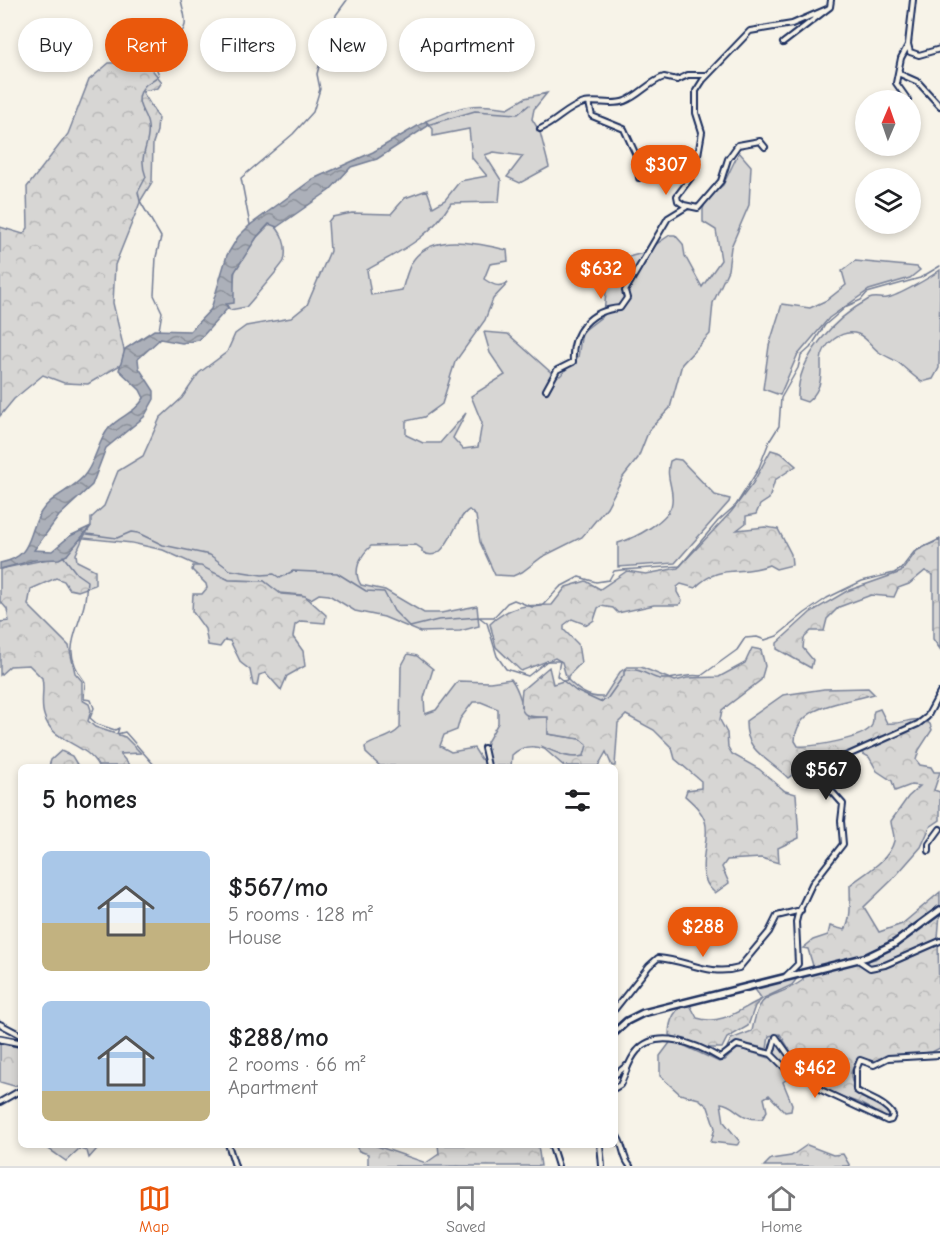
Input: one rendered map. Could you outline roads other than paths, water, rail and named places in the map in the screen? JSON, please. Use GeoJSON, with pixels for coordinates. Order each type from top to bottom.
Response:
{"type":"FeatureCollection","features":[{"type":"Feature","properties":{"kind":"main road"},"geometry":{"type":"LineString","coordinates":[[618,1025],[643,1013],[858,960],[894,944],[940,910]]}},
{"type":"Feature","properties":{"kind":"main road"},"geometry":{"type":"LineString","coordinates":[[0,1039],[18,1042]]}},
{"type":"Feature","properties":{"kind":"street"},"geometry":{"type":"LineString","coordinates":[[783,43],[827,9],[831,0]]}},
{"type":"Feature","properties":{"kind":"street"},"geometry":{"type":"LineString","coordinates":[[901,90],[896,83],[908,44],[913,0]]}},
{"type":"Feature","properties":{"kind":"street"},"geometry":{"type":"LineString","coordinates":[[765,147],[760,141],[738,145],[728,159],[721,181],[698,208],[688,207],[677,198],[695,172],[702,132],[696,113],[696,91],[708,75],[750,31],[792,24],[827,9]]}},
{"type":"Feature","properties":{"kind":"street"},"geometry":{"type":"LineString","coordinates":[[908,44],[910,52],[919,55],[940,49]]}},
{"type":"Feature","properties":{"kind":"street"},"geometry":{"type":"LineString","coordinates":[[899,70],[900,74],[918,82],[940,106]]}},
{"type":"Feature","properties":{"kind":"street"},"geometry":{"type":"LineString","coordinates":[[540,129],[550,125],[567,110],[589,102],[621,103],[664,77],[677,80],[688,75],[708,75]]}},
{"type":"Feature","properties":{"kind":"street"},"geometry":{"type":"LineString","coordinates":[[589,102],[592,116],[624,129],[630,138],[639,178]]}},
{"type":"Feature","properties":{"kind":"street"},"geometry":{"type":"LineString","coordinates":[[546,390],[557,370],[573,362],[572,353],[580,328],[607,309],[620,308],[627,298],[625,291],[668,218],[688,207]]}},
{"type":"Feature","properties":{"kind":"street"},"geometry":{"type":"LineString","coordinates":[[779,981],[798,964],[796,922],[812,884],[843,843],[841,821],[843,804],[823,784],[819,777],[821,767],[918,724],[927,717],[940,693]]}},
{"type":"Feature","properties":{"kind":"street"},"geometry":{"type":"LineString","coordinates":[[484,748],[488,764]]}},
{"type":"Feature","properties":{"kind":"street"},"geometry":{"type":"LineString","coordinates":[[929,851],[929,844],[940,829]]}},
{"type":"Feature","properties":{"kind":"street"},"geometry":{"type":"LineString","coordinates":[[618,1006],[658,958],[683,961],[709,971],[739,968],[769,932],[777,916],[802,910]]}},
{"type":"Feature","properties":{"kind":"street"},"geometry":{"type":"LineString","coordinates":[[858,960],[870,968],[885,965],[940,941]]}},
{"type":"Feature","properties":{"kind":"street"},"geometry":{"type":"LineString","coordinates":[[0,1024],[18,1033]]}},
{"type":"Feature","properties":{"kind":"street"},"geometry":{"type":"LineString","coordinates":[[618,1072],[644,1045],[674,1037],[720,1058],[737,1045],[771,1054],[785,1068],[800,1069]]}},
{"type":"Feature","properties":{"kind":"street"},"geometry":{"type":"LineString","coordinates":[[771,1054],[774,1039],[779,1038],[800,1069],[821,1090],[887,1121],[891,1120],[893,1115],[889,1109],[872,1097],[856,1090],[856,1070],[860,1060],[874,1065],[888,1058],[940,1055]]}},
{"type":"Feature","properties":{"kind":"street"},"geometry":{"type":"LineString","coordinates":[[618,1085],[623,1081],[628,1064]]}},
{"type":"Feature","properties":{"kind":"street"},"geometry":{"type":"LineString","coordinates":[[0,1102],[18,1092]]}},
{"type":"Feature","properties":{"kind":"street"},"geometry":{"type":"LineString","coordinates":[[618,1137],[622,1141],[624,1159],[630,1166]]}},
{"type":"Feature","properties":{"kind":"street"},"geometry":{"type":"LineString","coordinates":[[229,1148],[235,1166]]}},
{"type":"Feature","properties":{"kind":"street"},"geometry":{"type":"LineString","coordinates":[[552,1148],[558,1166]]}},
{"type":"Feature","properties":{"kind":"street"},"geometry":{"type":"LineString","coordinates":[[600,1148],[602,1166]]}},
{"type":"Feature","properties":{"kind":"water"},"geometry":{"type":"Polygon","coordinates":[[[426,121],[428,126],[377,159],[351,167],[330,190],[277,227],[269,224],[257,237],[234,273],[234,303],[226,304],[228,308],[199,340],[182,343],[160,339],[138,359],[139,368],[154,391],[154,399],[144,417],[106,448],[92,485],[59,516],[34,550],[52,551],[70,536],[91,526],[67,555],[59,559],[35,560],[0,569],[0,563],[11,560],[24,550],[45,506],[83,477],[109,428],[136,408],[144,398],[140,390],[119,370],[125,349],[154,330],[190,331],[211,309],[227,255],[238,237],[250,225],[313,179],[373,152],[426,121]]]}},
{"type":"Feature","properties":{"kind":"waterway"},"geometry":{"type":"LineString","coordinates":[[159,330],[162,312],[154,295],[156,257],[161,237],[140,201],[138,192],[146,177],[143,156],[148,139],[147,122],[139,99],[145,85],[159,75],[153,60],[159,53],[160,45],[183,31],[185,17],[181,0]]}},
{"type":"Feature","properties":{"kind":"waterway"},"geometry":{"type":"LineString","coordinates":[[250,225],[241,178],[293,134],[313,112],[320,89],[317,74],[322,55],[332,42],[336,15],[347,0]]}},
{"type":"Feature","properties":{"kind":"waterway"},"geometry":{"type":"LineString","coordinates":[[427,125],[475,111],[518,114],[529,105]]}},
{"type":"Feature","properties":{"kind":"waterway"},"geometry":{"type":"LineString","coordinates":[[480,617],[494,617],[507,603],[514,600],[532,607],[542,606],[560,587],[579,577],[596,582],[609,580],[614,571],[680,566],[718,521],[736,505],[758,470],[769,442],[779,426],[781,398],[798,368],[801,356],[810,348],[825,325],[847,306],[861,300],[867,293],[920,278],[940,266]]}},
{"type":"Feature","properties":{"kind":"waterway"},"geometry":{"type":"LineString","coordinates":[[87,534],[117,538],[131,532],[138,533],[163,545],[210,555],[230,570],[262,575],[274,574],[280,578],[293,571],[337,573],[366,591],[384,592],[394,611],[410,627],[438,620],[479,617],[487,623],[497,656],[506,669],[528,676],[547,661],[560,661],[557,676],[576,691],[600,702],[607,699],[624,675],[624,671],[641,671],[661,679],[701,676],[737,650],[745,638],[757,637],[765,640],[777,636],[827,598],[862,581],[894,573],[901,569],[914,552],[940,539]]}},
{"type":"Feature","properties":{"kind":"waterway"},"geometry":{"type":"LineString","coordinates":[[63,556],[77,574],[87,581],[85,602],[73,638],[72,654],[78,672],[85,682],[84,699],[91,700],[94,708],[90,718],[97,724],[115,730],[119,728],[117,734],[125,732],[153,764]]}}]}
